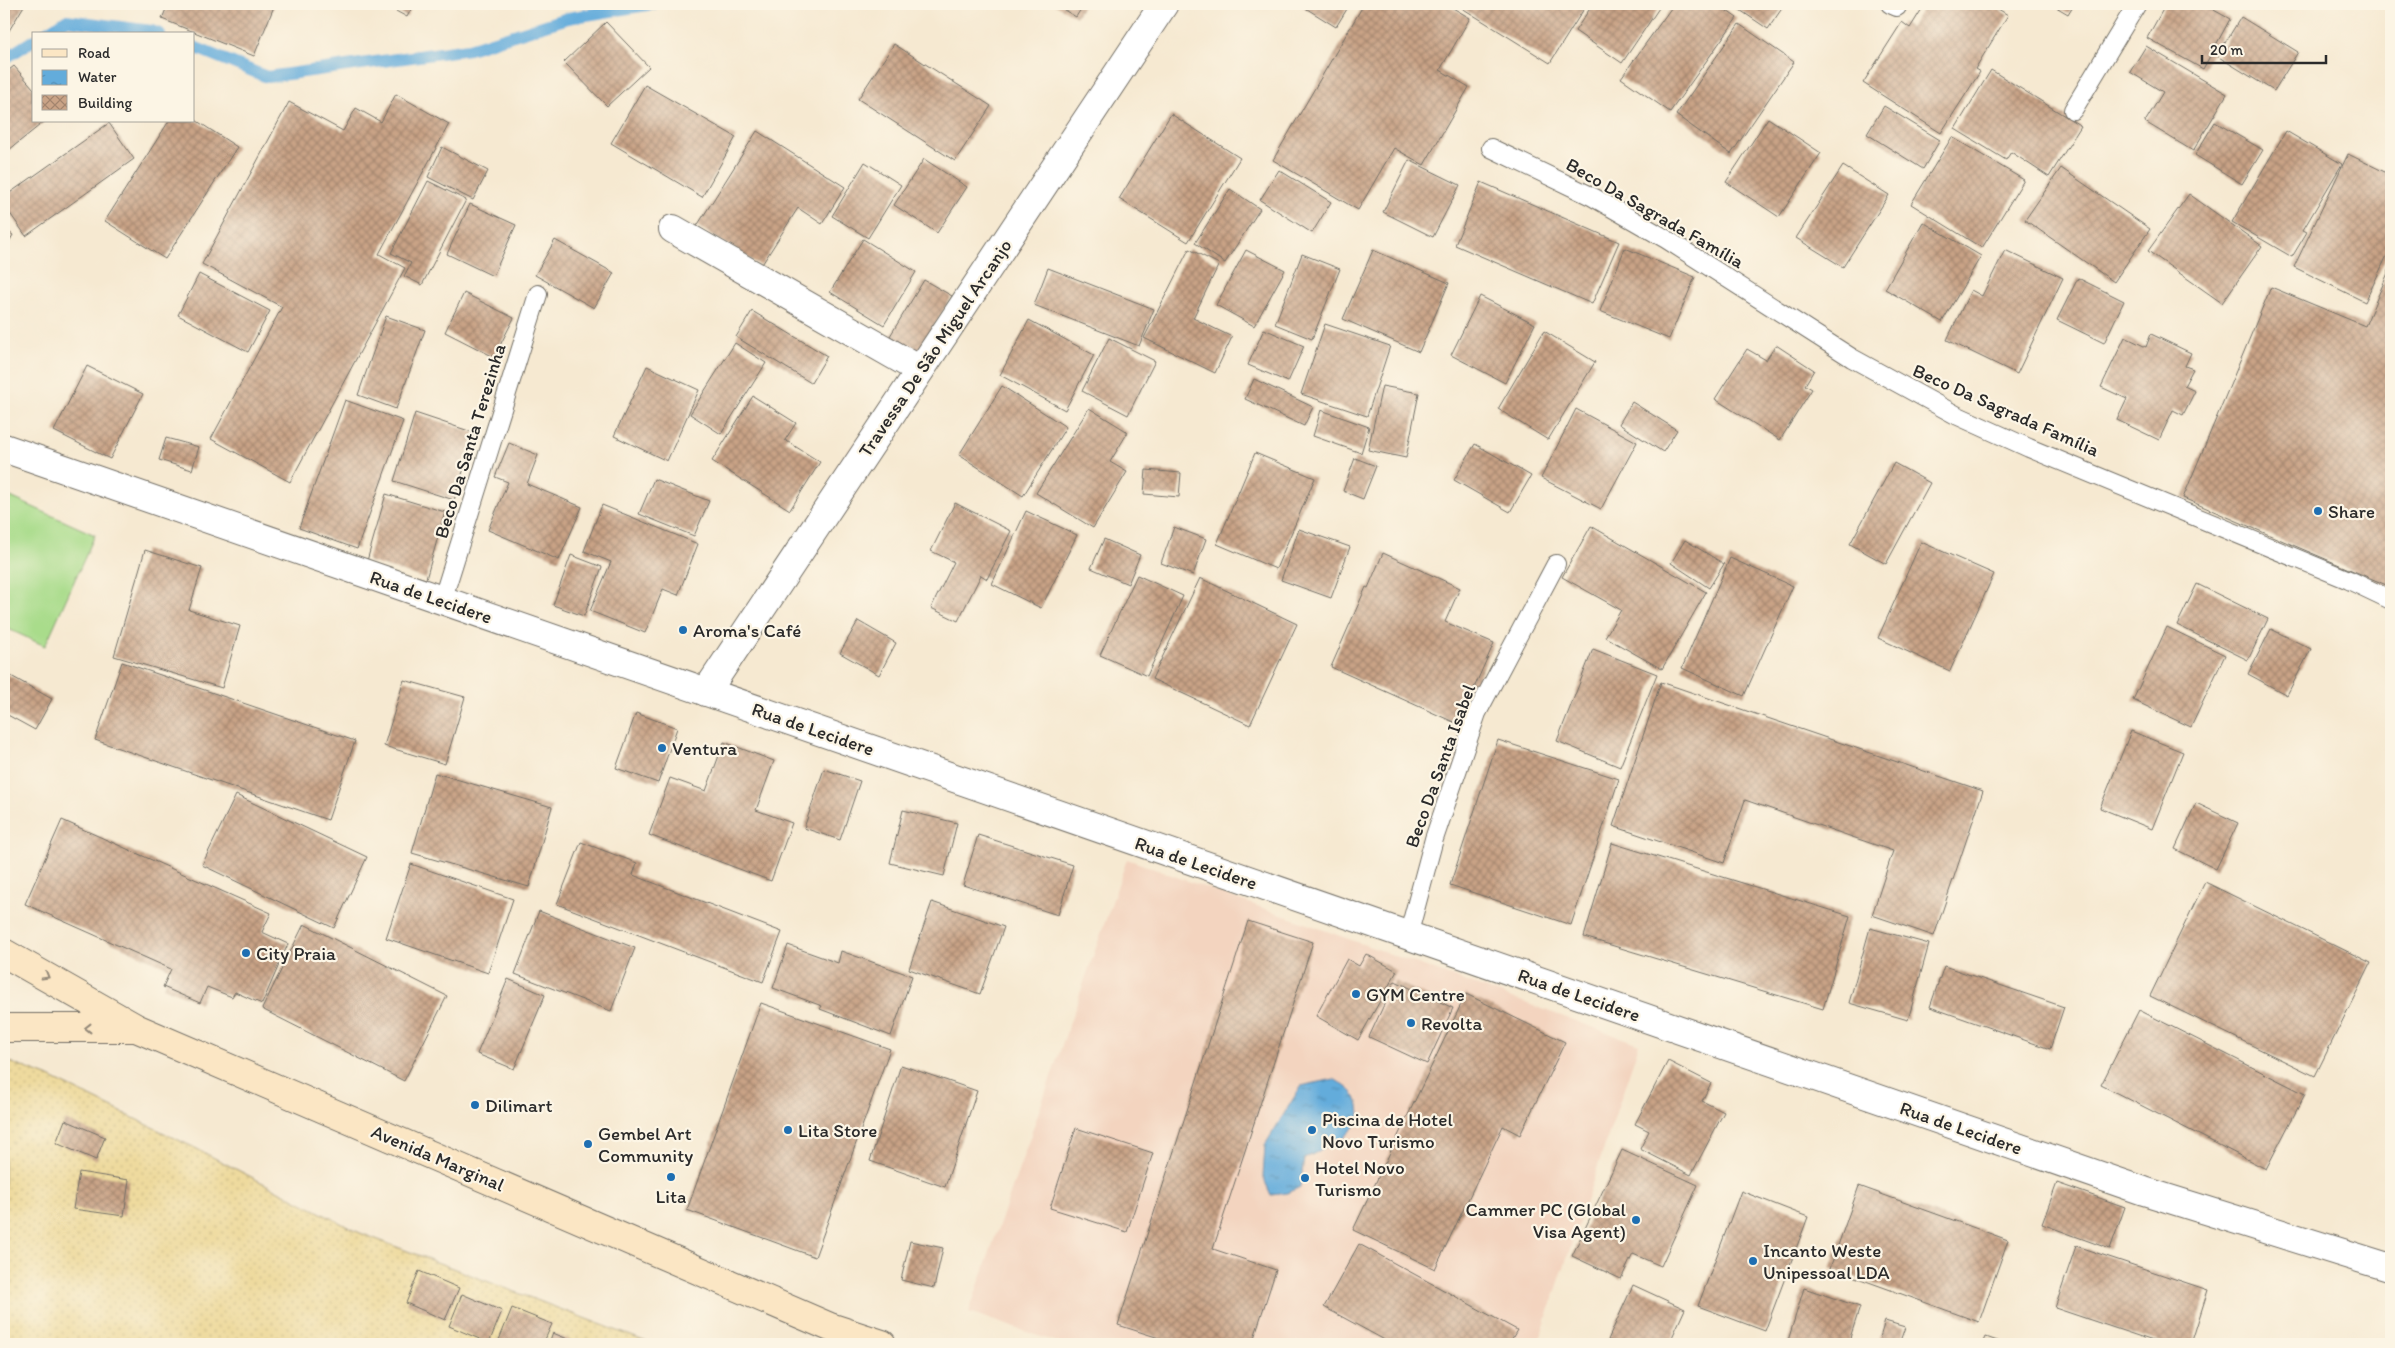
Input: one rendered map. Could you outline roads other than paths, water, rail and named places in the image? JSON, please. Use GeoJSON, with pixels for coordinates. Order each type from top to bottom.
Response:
{"type":"FeatureCollection","features":[{"type":"Feature","properties":{"kind":"main road","name":"Avenida Marginal"},"geometry":{"type":"LineString","coordinates":[[4,953],[136,1028],[830,1327],[882,1344]]}},
{"type":"Feature","properties":{"kind":"main road"},"geometry":{"type":"LineString","coordinates":[[4,1028],[136,1028]]}},
{"type":"Feature","properties":{"kind":"street","name":"Travessa De São Miguel Arcanjo"},"geometry":{"type":"LineString","coordinates":[[706,692],[1164,4]]}},
{"type":"Feature","properties":{"kind":"street"},"geometry":{"type":"LineString","coordinates":[[673,229],[920,370]]}},
{"type":"Feature","properties":{"kind":"street","name":"Rua de Lecidere"},"geometry":{"type":"LineString","coordinates":[[4,448],[2144,1191],[2391,1268]]}},
{"type":"Feature","properties":{"kind":"lane"},"geometry":{"type":"LineString","coordinates":[[2073,110],[2137,4]]}},
{"type":"Feature","properties":{"kind":"lane","name":"Beco Da Sagrada Família"},"geometry":{"type":"LineString","coordinates":[[1491,148],[1610,206],[1852,358],[1956,415],[2029,448],[2349,580],[2391,600]]}},
{"type":"Feature","properties":{"kind":"lane","name":"Beco Da Santa Terezinha"},"geometry":{"type":"LineString","coordinates":[[442,601],[538,294]]}},
{"type":"Feature","properties":{"kind":"lane","name":"Beco Da Santa Isabel"},"geometry":{"type":"LineString","coordinates":[[1408,936],[1434,839],[1477,713],[1556,564]]}},
{"type":"Feature","properties":{"kind":"water","name":"Piscina de Hotel Novo Turismo"},"geometry":{"type":"Polygon","coordinates":[[[1334,1079],[1355,1096],[1359,1106],[1360,1121],[1342,1139],[1304,1159],[1300,1187],[1288,1193],[1271,1195],[1263,1177],[1265,1145],[1301,1086],[1334,1079]]]}},
{"type":"Feature","properties":{"kind":"waterway"},"geometry":{"type":"LineString","coordinates":[[195,47],[267,77],[469,49],[568,18],[653,4]]}},
{"type":"Feature","properties":{"kind":"waterway"},"geometry":{"type":"LineString","coordinates":[[47,32],[66,20],[155,32]]}},
{"type":"Feature","properties":{"kind":"waterway"},"geometry":{"type":"LineString","coordinates":[[4,59],[32,41]]}},
{"type":"Feature","properties":{"kind":"place","name":"Share"},"geometry":{"type":"Point","coordinates":[2318,511]}},
{"type":"Feature","properties":{"kind":"place","name":"Aroma's Café"},"geometry":{"type":"Point","coordinates":[683,630]}},
{"type":"Feature","properties":{"kind":"place","name":"Ventura"},"geometry":{"type":"Point","coordinates":[662,748]}},
{"type":"Feature","properties":{"kind":"place","name":"City Praia"},"geometry":{"type":"Point","coordinates":[246,953]}},
{"type":"Feature","properties":{"kind":"place","name":"GYM Centre"},"geometry":{"type":"Point","coordinates":[1356,994]}},
{"type":"Feature","properties":{"kind":"place","name":"Revolta"},"geometry":{"type":"Point","coordinates":[1411,1023]}},
{"type":"Feature","properties":{"kind":"place","name":"Dilimart"},"geometry":{"type":"Point","coordinates":[475,1105]}},
{"type":"Feature","properties":{"kind":"place","name":"Lita Store"},"geometry":{"type":"Point","coordinates":[788,1130]}},
{"type":"Feature","properties":{"kind":"place","name":"Piscina de Hotel Novo Turismo"},"geometry":{"type":"Point","coordinates":[1312,1130]}},
{"type":"Feature","properties":{"kind":"place","name":"Gembel Art Community"},"geometry":{"type":"Point","coordinates":[588,1144]}},
{"type":"Feature","properties":{"kind":"place","name":"Lita"},"geometry":{"type":"Point","coordinates":[671,1177]}},
{"type":"Feature","properties":{"kind":"place","name":"Hotel Novo Turismo"},"geometry":{"type":"Point","coordinates":[1305,1178]}},
{"type":"Feature","properties":{"kind":"place","name":"Cammer PC (Global Visa Agent)"},"geometry":{"type":"Point","coordinates":[1636,1220]}},
{"type":"Feature","properties":{"kind":"place","name":"Incanto Weste Unipessoal LDA"},"geometry":{"type":"Point","coordinates":[1753,1261]}}]}
